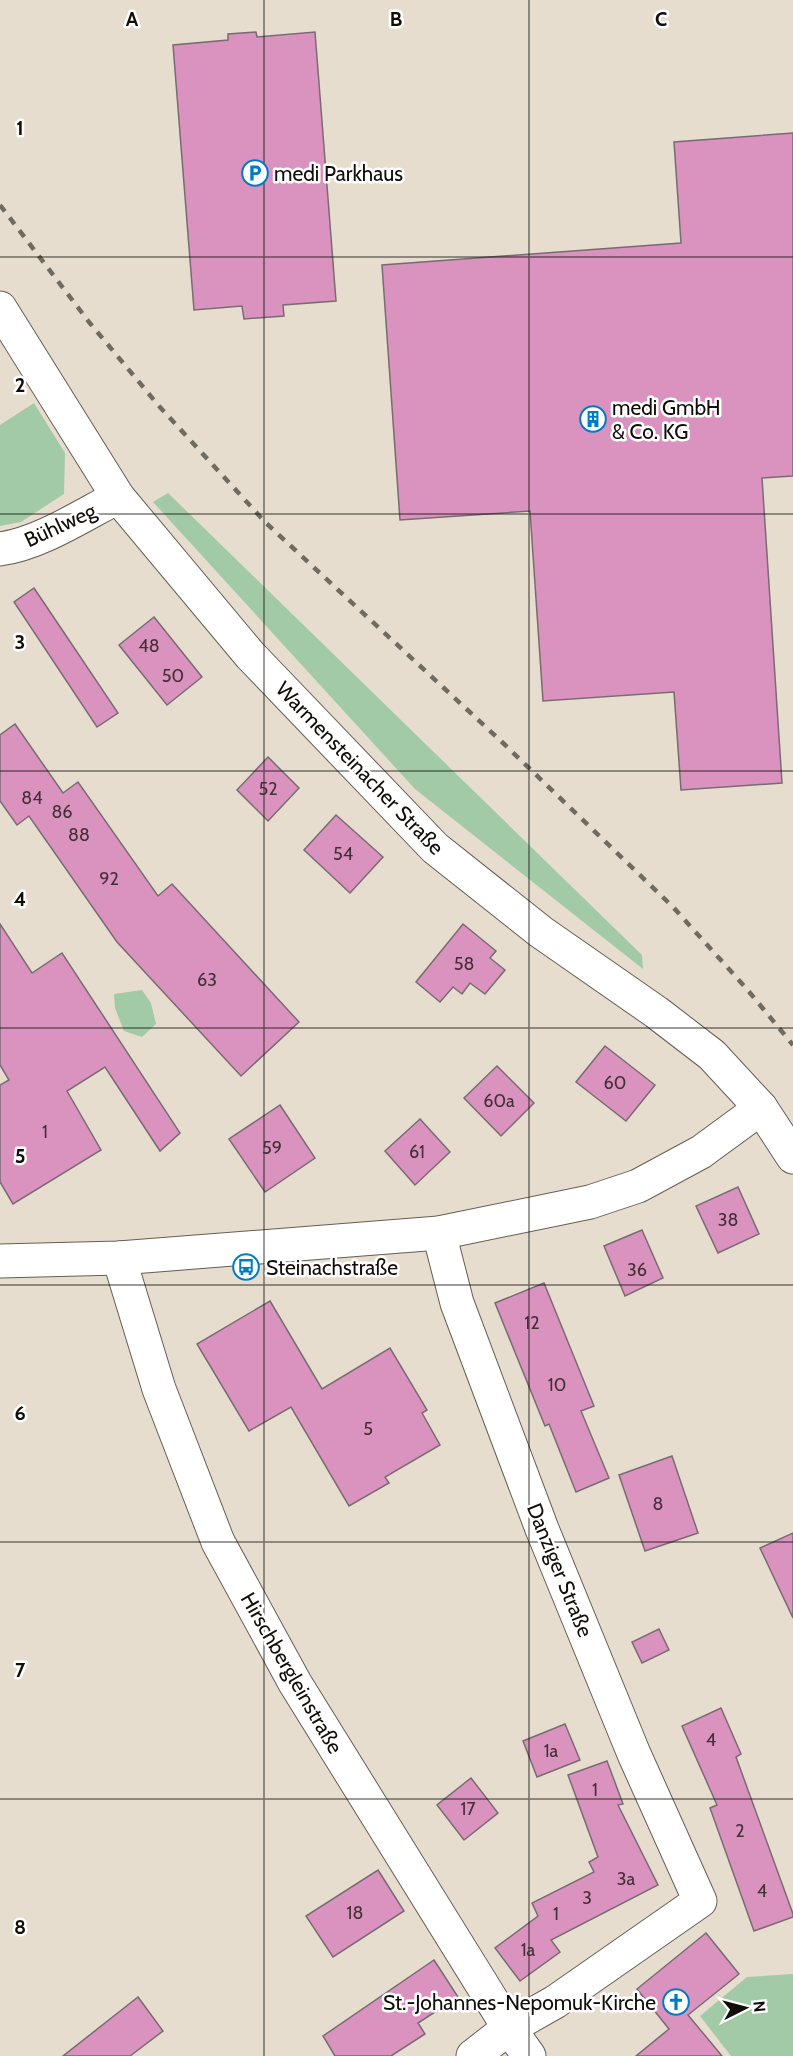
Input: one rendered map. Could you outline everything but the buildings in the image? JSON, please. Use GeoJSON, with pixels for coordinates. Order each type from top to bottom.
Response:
{"type":"FeatureCollection","features":[{"type":"Feature","properties":{"kind":"street","name":"Warmensteinacher Straße"},"geometry":{"type":"LineString","coordinates":[[0,308],[118,497],[250,655],[435,848],[541,932],[656,1012],[712,1055],[761,1108],[793,1157]]}},
{"type":"Feature","properties":{"kind":"street","name":"Bühlweg"},"geometry":{"type":"LineString","coordinates":[[0,549],[13,547],[48,533],[118,497]]}},
{"type":"Feature","properties":{"kind":"street"},"geometry":{"type":"LineString","coordinates":[[0,1261],[119,1258],[439,1233],[590,1202],[638,1186],[701,1152],[761,1108]]}},
{"type":"Feature","properties":{"kind":"street","name":"Danziger Straße"},"geometry":{"type":"LineString","coordinates":[[439,1233],[457,1303],[542,1529],[634,1754],[700,1901],[555,2002],[509,2028]]}},
{"type":"Feature","properties":{"kind":"street","name":"Hirschbergleinstraße"},"geometry":{"type":"LineString","coordinates":[[119,1258],[159,1389],[218,1542],[295,1683],[509,2028],[529,2056]]}},
{"type":"Feature","properties":{"kind":"street"},"geometry":{"type":"LineString","coordinates":[[472,2056],[509,2028]]}},
{"type":"Feature","properties":{"kind":"green space"},"geometry":{"type":"Polygon","coordinates":[[[34,403],[65,453],[64,494],[21,522],[0,526],[0,425],[34,403]]]}},
{"type":"Feature","properties":{"kind":"green space"},"geometry":{"type":"Polygon","coordinates":[[[168,493],[642,955],[643,969],[415,789],[153,502],[168,493]]]}},
{"type":"Feature","properties":{"kind":"green space"},"geometry":{"type":"Polygon","coordinates":[[[142,990],[151,1003],[156,1024],[142,1037],[124,1031],[115,1008],[114,994],[142,990]]]}},
{"type":"Feature","properties":{"kind":"green space"},"geometry":{"type":"Polygon","coordinates":[[[793,1974],[793,2056],[731,2056],[700,2016],[747,1977],[793,1974]]]}},
{"type":"Feature","properties":{"kind":"railway"},"geometry":{"type":"LineString","coordinates":[[0,205],[89,322],[159,406],[266,523],[502,742],[673,907],[746,988],[793,1045]]}},
{"type":"Feature","properties":{"kind":"place","name":"medi Parkhaus"},"geometry":{"type":"Point","coordinates":[255,173]}},
{"type":"Feature","properties":{"kind":"place","name":"medi GmbH & Co. KG"},"geometry":{"type":"Point","coordinates":[593,419]}},
{"type":"Feature","properties":{"kind":"place","name":"Steinachstraße"},"geometry":{"type":"Point","coordinates":[246,1267]}},
{"type":"Feature","properties":{"kind":"place","name":"St.-Johannes-Nepomuk-Kirche"},"geometry":{"type":"Point","coordinates":[676,2002]}}]}
